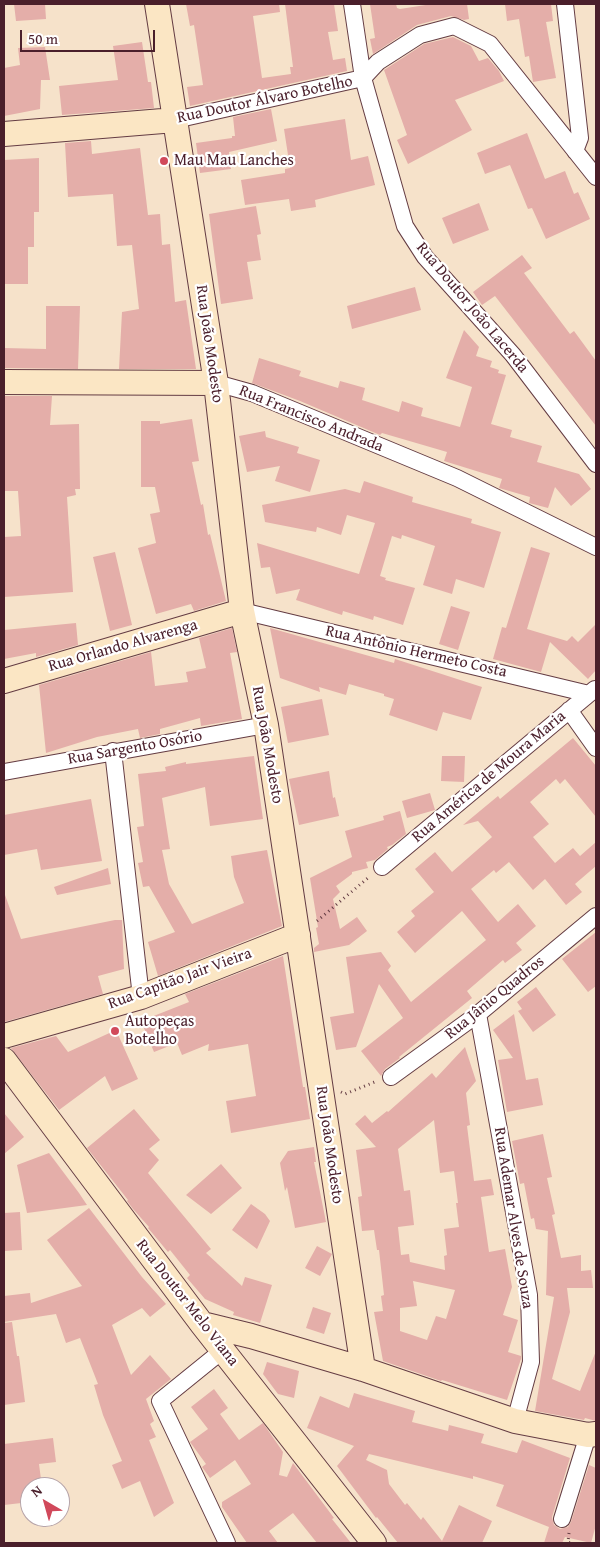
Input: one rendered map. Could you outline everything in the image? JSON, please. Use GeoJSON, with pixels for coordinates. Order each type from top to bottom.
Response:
{"type":"FeatureCollection","features":[{"type":"Feature","properties":{"kind":"main road","name":"Rua João Modesto"},"geometry":{"type":"LineString","coordinates":[[157,4],[216,383],[242,610],[266,726],[363,1369]]}},
{"type":"Feature","properties":{"kind":"main road","name":"Rua Doutor Álvaro Botelho"},"geometry":{"type":"LineString","coordinates":[[4,134],[176,120]]}},
{"type":"Feature","properties":{"kind":"main road","name":"Rua Francisco Andrada"},"geometry":{"type":"LineString","coordinates":[[4,382],[216,383]]}},
{"type":"Feature","properties":{"kind":"main road","name":"Rua Orlando Alvarenga"},"geometry":{"type":"LineString","coordinates":[[4,681],[242,610]]}},
{"type":"Feature","properties":{"kind":"main road","name":"Rua Capitão Jair Vieira"},"geometry":{"type":"LineString","coordinates":[[4,1036],[141,997],[298,935]]}},
{"type":"Feature","properties":{"kind":"main road","name":"Rua Doutor Melo Viana"},"geometry":{"type":"LineString","coordinates":[[4,1060],[202,1324],[374,1543]]}},
{"type":"Feature","properties":{"kind":"main road"},"geometry":{"type":"LineString","coordinates":[[202,1324],[251,1336],[363,1369],[515,1421],[592,1434]]}},
{"type":"Feature","properties":{"kind":"main road"},"geometry":{"type":"LineString","coordinates":[[223,1350],[237,1339],[251,1336]]}},
{"type":"Feature","properties":{"kind":"street","name":"Rua Doutor João Lacerda"},"geometry":{"type":"LineString","coordinates":[[352,4],[363,78],[405,226],[425,257],[513,355],[596,464]]}},
{"type":"Feature","properties":{"kind":"street"},"geometry":{"type":"LineString","coordinates":[[565,4],[580,138],[575,150]]}},
{"type":"Feature","properties":{"kind":"street","name":"Rua Doutor Álvaro Botelho"},"geometry":{"type":"LineString","coordinates":[[176,120],[363,78],[378,62],[420,36],[454,26],[490,44],[596,177]]}},
{"type":"Feature","properties":{"kind":"street","name":"Rua Francisco Andrada"},"geometry":{"type":"LineString","coordinates":[[216,383],[252,393],[457,478],[596,547]]}},
{"type":"Feature","properties":{"kind":"street","name":"Rua Antônio Hermeto Costa"},"geometry":{"type":"LineString","coordinates":[[242,610],[592,691]]}},
{"type":"Feature","properties":{"kind":"street","name":"Rua América de Moura Maria"},"geometry":{"type":"LineString","coordinates":[[382,867],[592,691]]}},
{"type":"Feature","properties":{"kind":"street"},"geometry":{"type":"LineString","coordinates":[[569,710],[596,748]]}},
{"type":"Feature","properties":{"kind":"street","name":"Rua Sargento Osório"},"geometry":{"type":"LineString","coordinates":[[4,772],[266,726]]}},
{"type":"Feature","properties":{"kind":"street"},"geometry":{"type":"LineString","coordinates":[[113,752],[141,997]]}},
{"type":"Feature","properties":{"kind":"street","name":"Rua Jânio Quadros"},"geometry":{"type":"LineString","coordinates":[[391,1077],[478,1014],[596,916]]}},
{"type":"Feature","properties":{"kind":"street","name":"Rua Ademar Alves de Souza"},"geometry":{"type":"LineString","coordinates":[[478,1014],[529,1295],[531,1362],[515,1421]]}},
{"type":"Feature","properties":{"kind":"street"},"geometry":{"type":"LineString","coordinates":[[223,1350],[160,1401],[228,1543]]}},
{"type":"Feature","properties":{"kind":"street"},"geometry":{"type":"LineString","coordinates":[[562,1519],[592,1434]]}},
{"type":"Feature","properties":{"kind":"path"},"geometry":{"type":"LineString","coordinates":[[298,935],[324,916],[352,890],[382,867]]}},
{"type":"Feature","properties":{"kind":"path"},"geometry":{"type":"LineString","coordinates":[[320,1082],[346,1094],[391,1077]]}},
{"type":"Feature","properties":{"kind":"building"},"geometry":{"type":"Polygon","coordinates":[[[14,4],[45,4],[46,19],[16,21],[14,4]]]}},
{"type":"Feature","properties":{"kind":"building"},"geometry":{"type":"Polygon","coordinates":[[[186,4],[279,4],[280,12],[253,16],[262,78],[291,74],[290,67],[293,67],[285,4],[334,4],[338,31],[328,32],[333,60],[345,58],[347,71],[190,106],[187,87],[203,85],[194,25],[190,26],[186,4]]]}},
{"type":"Feature","properties":{"kind":"building"},"geometry":{"type":"Polygon","coordinates":[[[370,4],[396,4],[397,8],[400,9],[432,4],[467,4],[469,19],[464,20],[451,16],[417,25],[373,54],[370,39],[375,38],[370,4]]]}},
{"type":"Feature","properties":{"kind":"building"},"geometry":{"type":"Polygon","coordinates":[[[505,4],[551,4],[553,21],[546,22],[556,78],[533,82],[529,56],[525,57],[519,19],[507,21],[505,4]]]}},
{"type":"Feature","properties":{"kind":"building"},"geometry":{"type":"Polygon","coordinates":[[[453,37],[471,46],[479,61],[488,58],[499,71],[504,81],[455,100],[472,130],[408,164],[397,140],[407,135],[384,70],[424,44],[453,37]]]}},
{"type":"Feature","properties":{"kind":"building"},"geometry":{"type":"Polygon","coordinates":[[[142,42],[148,82],[151,82],[154,108],[62,115],[59,86],[118,80],[113,46],[142,42]]]}},
{"type":"Feature","properties":{"kind":"building"},"geometry":{"type":"Polygon","coordinates":[[[45,47],[50,80],[41,80],[40,109],[4,116],[4,68],[20,65],[18,48],[45,47]]]}},
{"type":"Feature","properties":{"kind":"building"},"geometry":{"type":"Polygon","coordinates":[[[271,109],[277,141],[229,152],[231,169],[200,173],[196,143],[232,138],[232,136],[235,136],[233,117],[271,109]]]}},
{"type":"Feature","properties":{"kind":"building"},"geometry":{"type":"Polygon","coordinates":[[[345,119],[351,160],[368,156],[375,185],[315,200],[316,207],[291,211],[289,199],[245,205],[241,180],[285,173],[285,169],[290,168],[284,129],[345,119]]]}},
{"type":"Feature","properties":{"kind":"building"},"geometry":{"type":"Polygon","coordinates":[[[527,133],[545,179],[565,171],[574,194],[578,192],[590,219],[546,239],[532,208],[528,209],[510,165],[485,174],[477,153],[527,133]]]}},
{"type":"Feature","properties":{"kind":"building"},"geometry":{"type":"Polygon","coordinates":[[[91,141],[92,154],[140,148],[148,215],[160,214],[162,245],[170,244],[175,302],[186,300],[196,369],[119,369],[122,312],[139,309],[132,245],[117,246],[113,194],[68,197],[65,143],[91,141]]]}},
{"type":"Feature","properties":{"kind":"building"},"geometry":{"type":"Polygon","coordinates":[[[39,158],[39,212],[34,212],[34,247],[28,247],[28,284],[4,284],[4,160],[39,158]]]}},
{"type":"Feature","properties":{"kind":"building"},"geometry":{"type":"Polygon","coordinates":[[[479,203],[489,230],[453,244],[442,218],[479,203]]]}},
{"type":"Feature","properties":{"kind":"building"},"geometry":{"type":"Polygon","coordinates":[[[256,206],[261,234],[257,235],[261,260],[247,262],[253,299],[221,304],[209,214],[256,206]]]}},
{"type":"Feature","properties":{"kind":"building"},"geometry":{"type":"Polygon","coordinates":[[[522,255],[532,268],[524,273],[570,334],[574,331],[596,361],[596,426],[495,296],[482,305],[473,292],[522,255]]]}},
{"type":"Feature","properties":{"kind":"building"},"geometry":{"type":"Polygon","coordinates":[[[415,287],[421,310],[352,329],[347,306],[415,287]]]}},
{"type":"Feature","properties":{"kind":"building"},"geometry":{"type":"Polygon","coordinates":[[[46,306],[80,306],[78,369],[4,368],[4,348],[46,349],[46,306]]]}},
{"type":"Feature","properties":{"kind":"building"},"geometry":{"type":"Polygon","coordinates":[[[464,330],[479,347],[476,356],[492,361],[490,367],[499,370],[498,373],[506,375],[491,424],[512,430],[510,437],[542,446],[537,462],[579,474],[591,489],[571,506],[555,487],[548,508],[529,503],[530,497],[499,488],[502,479],[444,461],[447,452],[382,433],[380,435],[252,383],[259,358],[301,371],[299,376],[338,388],[340,381],[365,388],[362,400],[399,412],[402,401],[423,408],[421,416],[460,427],[472,387],[446,378],[464,330]]]}},
{"type":"Feature","properties":{"kind":"building"},"geometry":{"type":"Polygon","coordinates":[[[4,396],[52,396],[50,425],[79,424],[80,489],[75,489],[76,495],[67,497],[73,592],[4,597],[4,537],[21,536],[18,491],[4,491],[4,396]]]}},
{"type":"Feature","properties":{"kind":"building"},"geometry":{"type":"Polygon","coordinates":[[[192,419],[199,461],[192,462],[201,505],[203,504],[208,535],[210,534],[226,601],[194,611],[191,604],[156,614],[138,548],[156,543],[150,514],[160,512],[155,487],[141,487],[141,421],[160,421],[160,424],[192,419]]]}},
{"type":"Feature","properties":{"kind":"building"},"geometry":{"type":"Polygon","coordinates":[[[265,431],[266,437],[299,447],[297,453],[320,460],[310,492],[275,481],[280,466],[247,472],[239,436],[265,431]]]}},
{"type":"Feature","properties":{"kind":"building"},"geometry":{"type":"Polygon","coordinates":[[[364,481],[413,497],[412,502],[472,519],[471,523],[501,532],[484,588],[456,579],[452,594],[423,585],[435,546],[402,535],[401,539],[392,536],[380,576],[386,578],[385,580],[415,588],[403,625],[374,616],[373,620],[343,611],[342,615],[296,600],[300,589],[276,594],[270,567],[261,568],[257,543],[359,574],[375,523],[347,515],[341,535],[317,527],[316,532],[265,522],[262,505],[345,489],[360,493],[364,481]]]}},
{"type":"Feature","properties":{"kind":"building"},"geometry":{"type":"Polygon","coordinates":[[[531,547],[550,553],[527,629],[567,641],[572,636],[578,642],[596,624],[596,670],[588,679],[550,642],[541,672],[493,659],[502,627],[506,628],[531,547]]]}},
{"type":"Feature","properties":{"kind":"building"},"geometry":{"type":"Polygon","coordinates":[[[115,552],[132,625],[110,631],[93,557],[115,552]]]}},
{"type":"Feature","properties":{"kind":"building"},"geometry":{"type":"Polygon","coordinates":[[[451,606],[470,612],[458,650],[439,644],[451,606]]]}},
{"type":"Feature","properties":{"kind":"building"},"geometry":{"type":"Polygon","coordinates":[[[76,623],[78,645],[36,657],[36,653],[4,659],[4,630],[76,623]]]}},
{"type":"Feature","properties":{"kind":"building"},"geometry":{"type":"Polygon","coordinates":[[[232,628],[237,652],[230,653],[242,719],[201,726],[200,718],[160,729],[160,734],[140,738],[138,729],[97,737],[46,753],[39,685],[151,652],[155,686],[188,682],[186,672],[206,668],[199,638],[232,628]]]}},
{"type":"Feature","properties":{"kind":"building"},"geometry":{"type":"Polygon","coordinates":[[[270,628],[394,663],[395,659],[482,687],[471,720],[443,712],[437,731],[389,715],[394,699],[384,696],[384,694],[349,684],[346,695],[319,687],[320,692],[280,678],[270,628]]]}},
{"type":"Feature","properties":{"kind":"building"},"geometry":{"type":"Polygon","coordinates":[[[322,699],[329,735],[288,743],[281,707],[322,699]]]}},
{"type":"Feature","properties":{"kind":"building"},"geometry":{"type":"Polygon","coordinates":[[[573,738],[596,766],[596,817],[565,779],[560,784],[556,779],[530,802],[549,824],[533,837],[555,863],[573,848],[580,856],[596,842],[596,866],[575,884],[582,892],[566,905],[545,879],[533,890],[509,862],[496,873],[494,870],[471,889],[498,922],[518,904],[536,926],[516,943],[522,950],[505,963],[503,960],[467,991],[472,998],[385,1069],[381,1076],[361,1051],[403,1018],[379,984],[356,1047],[336,1050],[330,1017],[354,1013],[346,957],[381,952],[391,966],[388,970],[411,1002],[486,940],[462,911],[415,953],[397,932],[415,916],[411,911],[434,892],[415,869],[435,852],[452,872],[492,837],[478,821],[463,825],[498,796],[500,799],[573,738]]]}},
{"type":"Feature","properties":{"kind":"building"},"geometry":{"type":"Polygon","coordinates":[[[254,756],[263,819],[210,826],[205,787],[162,798],[170,849],[162,850],[169,884],[192,924],[244,903],[234,877],[231,856],[267,850],[282,926],[158,976],[148,942],[175,932],[149,886],[143,887],[138,863],[143,862],[137,827],[144,826],[138,774],[166,771],[165,767],[186,762],[186,764],[254,756]]]}},
{"type":"Feature","properties":{"kind":"building"},"geometry":{"type":"Polygon","coordinates":[[[442,756],[465,756],[464,782],[441,781],[442,756]]]}},
{"type":"Feature","properties":{"kind":"building"},"geometry":{"type":"Polygon","coordinates":[[[329,771],[333,798],[335,797],[339,816],[299,825],[289,779],[329,771]]]}},
{"type":"Feature","properties":{"kind":"building"},"geometry":{"type":"Polygon","coordinates":[[[430,793],[435,810],[407,818],[402,801],[430,793]]]}},
{"type":"Feature","properties":{"kind":"building"},"geometry":{"type":"Polygon","coordinates":[[[91,799],[102,861],[41,870],[37,849],[4,855],[4,815],[91,799]]]}},
{"type":"Feature","properties":{"kind":"building"},"geometry":{"type":"Polygon","coordinates":[[[400,811],[406,834],[387,847],[388,849],[375,860],[366,862],[368,868],[352,872],[352,874],[336,886],[340,892],[333,899],[340,929],[357,917],[367,931],[349,945],[314,952],[314,948],[319,944],[310,878],[352,857],[345,831],[384,820],[383,816],[400,811]]]}},
{"type":"Feature","properties":{"kind":"building"},"geometry":{"type":"Polygon","coordinates":[[[108,868],[111,884],[57,895],[54,887],[108,868]]]}},
{"type":"Feature","properties":{"kind":"building"},"geometry":{"type":"Polygon","coordinates":[[[4,895],[21,939],[122,920],[124,969],[98,976],[103,994],[4,1022],[4,895]]]}},
{"type":"Feature","properties":{"kind":"building"},"geometry":{"type":"Polygon","coordinates":[[[596,932],[596,986],[588,992],[562,959],[596,932]]]}},
{"type":"Feature","properties":{"kind":"building"},"geometry":{"type":"Polygon","coordinates":[[[283,956],[303,1087],[305,1087],[310,1119],[231,1133],[226,1101],[256,1096],[248,1044],[208,1051],[209,1044],[182,1055],[177,1043],[154,1052],[141,1021],[189,1002],[185,994],[283,956]]]}},
{"type":"Feature","properties":{"kind":"building"},"geometry":{"type":"Polygon","coordinates":[[[536,987],[556,1015],[533,1032],[518,1011],[522,1009],[517,1002],[536,987]]]}},
{"type":"Feature","properties":{"kind":"building"},"geometry":{"type":"Polygon","coordinates":[[[514,1014],[526,1080],[538,1078],[543,1105],[507,1112],[498,1060],[513,1058],[493,1030],[514,1014]]]}},
{"type":"Feature","properties":{"kind":"building"},"geometry":{"type":"Polygon","coordinates":[[[116,1030],[138,1079],[112,1091],[105,1076],[59,1110],[11,1048],[56,1036],[68,1052],[116,1030]]]}},
{"type":"Feature","properties":{"kind":"building"},"geometry":{"type":"Polygon","coordinates":[[[465,1047],[476,1081],[466,1093],[470,1125],[467,1126],[474,1181],[491,1179],[494,1195],[481,1197],[489,1252],[505,1249],[512,1287],[503,1315],[518,1320],[508,1352],[521,1356],[521,1359],[507,1400],[441,1381],[383,1361],[374,1312],[383,1311],[381,1296],[384,1295],[379,1250],[377,1250],[374,1230],[362,1231],[358,1197],[362,1196],[356,1150],[376,1147],[355,1124],[365,1115],[372,1123],[388,1112],[432,1073],[436,1078],[465,1047]],[[434,1120],[398,1149],[404,1191],[410,1190],[414,1225],[398,1227],[401,1255],[409,1254],[410,1262],[445,1270],[444,1256],[447,1255],[444,1229],[459,1227],[456,1203],[458,1203],[454,1171],[440,1173],[434,1120]],[[413,1281],[417,1306],[400,1308],[400,1331],[427,1340],[436,1316],[446,1319],[455,1290],[413,1281]]]}},
{"type":"Feature","properties":{"kind":"building"},"geometry":{"type":"Polygon","coordinates":[[[134,1109],[160,1140],[149,1149],[159,1160],[148,1173],[211,1249],[206,1253],[242,1286],[245,1277],[272,1285],[260,1323],[233,1315],[234,1312],[205,1299],[187,1278],[190,1275],[170,1250],[168,1252],[148,1228],[87,1148],[134,1109]]]}},
{"type":"Feature","properties":{"kind":"building"},"geometry":{"type":"Polygon","coordinates":[[[4,1113],[24,1137],[4,1154],[4,1113]]]}},
{"type":"Feature","properties":{"kind":"building"},"geometry":{"type":"Polygon","coordinates":[[[543,1134],[552,1177],[547,1178],[555,1214],[552,1215],[561,1258],[581,1255],[581,1271],[591,1270],[593,1288],[567,1288],[570,1312],[552,1379],[580,1391],[596,1351],[596,1421],[535,1411],[554,1297],[546,1295],[548,1231],[536,1229],[534,1218],[531,1219],[524,1183],[520,1184],[512,1141],[543,1134]]]}},
{"type":"Feature","properties":{"kind":"building"},"geometry":{"type":"Polygon","coordinates":[[[314,1147],[316,1162],[314,1162],[326,1222],[295,1228],[280,1163],[288,1151],[314,1147]]]}},
{"type":"Feature","properties":{"kind":"building"},"geometry":{"type":"Polygon","coordinates":[[[49,1153],[87,1205],[27,1213],[17,1165],[49,1153]]]}},
{"type":"Feature","properties":{"kind":"building"},"geometry":{"type":"Polygon","coordinates":[[[221,1164],[242,1188],[211,1214],[186,1195],[221,1164]]]}},
{"type":"Feature","properties":{"kind":"building"},"geometry":{"type":"Polygon","coordinates":[[[251,1204],[265,1214],[270,1221],[257,1249],[232,1230],[251,1204]]]}},
{"type":"Feature","properties":{"kind":"building"},"geometry":{"type":"Polygon","coordinates":[[[89,1208],[142,1277],[166,1304],[150,1317],[142,1308],[112,1325],[131,1375],[150,1355],[171,1379],[146,1399],[154,1421],[150,1424],[156,1437],[149,1440],[174,1503],[154,1517],[140,1481],[122,1489],[112,1465],[122,1461],[103,1415],[94,1385],[98,1384],[80,1338],[66,1343],[56,1314],[4,1322],[4,1296],[30,1293],[31,1303],[82,1286],[47,1240],[89,1208]]]}},
{"type":"Feature","properties":{"kind":"building"},"geometry":{"type":"Polygon","coordinates":[[[20,1212],[22,1250],[4,1251],[4,1213],[20,1212]]]}},
{"type":"Feature","properties":{"kind":"building"},"geometry":{"type":"Polygon","coordinates":[[[317,1246],[332,1254],[320,1276],[305,1268],[317,1246]]]}},
{"type":"Feature","properties":{"kind":"building"},"geometry":{"type":"Polygon","coordinates":[[[313,1307],[331,1313],[324,1334],[306,1328],[313,1307]]]}},
{"type":"Feature","properties":{"kind":"building"},"geometry":{"type":"Polygon","coordinates":[[[12,1322],[25,1402],[4,1405],[4,1323],[12,1322]]]}},
{"type":"Feature","properties":{"kind":"building"},"geometry":{"type":"Polygon","coordinates":[[[267,1362],[299,1371],[294,1398],[278,1394],[263,1374],[267,1362]]]}},
{"type":"Feature","properties":{"kind":"building"},"geometry":{"type":"Polygon","coordinates":[[[214,1389],[228,1408],[220,1414],[239,1440],[263,1423],[283,1452],[279,1475],[287,1477],[293,1463],[351,1543],[317,1543],[293,1513],[269,1531],[278,1543],[247,1543],[222,1507],[222,1502],[251,1484],[235,1460],[210,1478],[202,1467],[206,1464],[190,1442],[208,1429],[191,1407],[214,1389]]]}},
{"type":"Feature","properties":{"kind":"building"},"geometry":{"type":"Polygon","coordinates":[[[354,1393],[415,1411],[412,1422],[448,1431],[449,1425],[484,1434],[481,1443],[517,1453],[522,1440],[570,1458],[552,1517],[554,1525],[560,1529],[568,1527],[571,1522],[589,1465],[596,1468],[596,1525],[591,1543],[565,1537],[562,1543],[544,1543],[549,1527],[496,1506],[504,1485],[473,1476],[473,1479],[369,1454],[366,1460],[387,1470],[389,1484],[405,1505],[407,1503],[421,1520],[423,1517],[442,1541],[459,1505],[492,1521],[482,1543],[398,1543],[376,1518],[337,1466],[354,1446],[307,1428],[320,1396],[349,1408],[354,1393]]]}},
{"type":"Feature","properties":{"kind":"building"},"geometry":{"type":"Polygon","coordinates":[[[53,1438],[56,1462],[39,1464],[41,1477],[20,1477],[20,1503],[4,1505],[4,1444],[53,1438]]]}},
{"type":"Feature","properties":{"kind":"place","name":"Mau Mau Lanches"},"geometry":{"type":"Point","coordinates":[164,161]}},
{"type":"Feature","properties":{"kind":"place","name":"Autopeças Botelho"},"geometry":{"type":"Point","coordinates":[115,1031]}}]}
